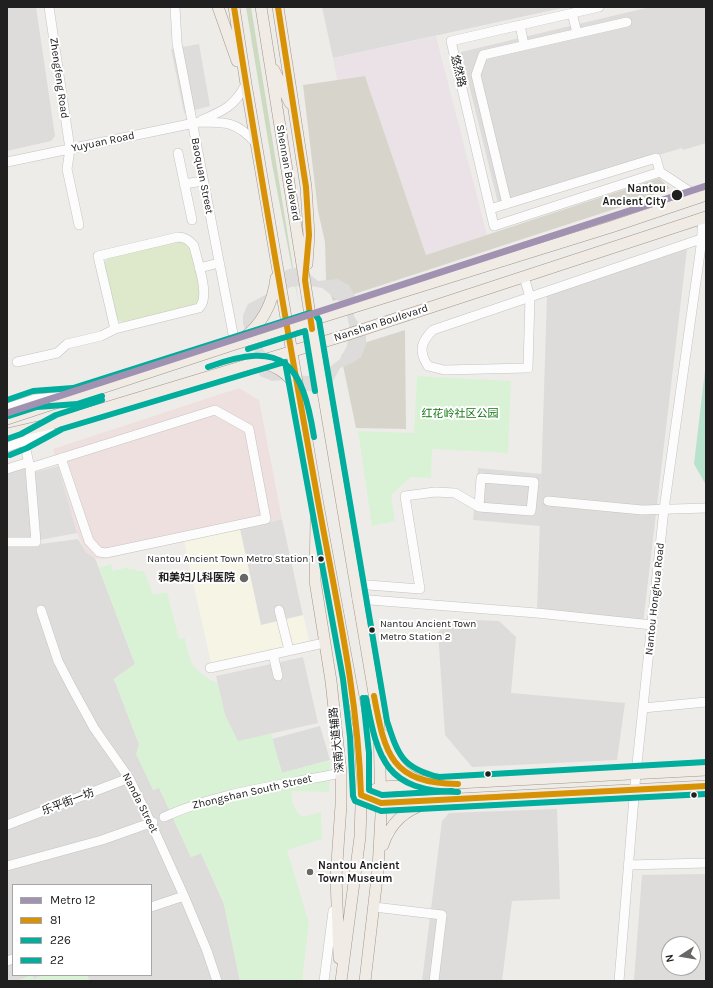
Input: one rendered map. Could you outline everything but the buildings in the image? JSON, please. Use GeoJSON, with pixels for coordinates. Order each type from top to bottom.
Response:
{"type":"FeatureCollection","features":[{"type":"Feature","properties":{"kind":"main road"},"geometry":{"type":"LineString","coordinates":[[218,7],[246,84]]}},
{"type":"Feature","properties":{"kind":"main road"},"geometry":{"type":"LineString","coordinates":[[234,7],[291,352],[355,700],[361,754],[361,795],[356,874],[340,981]]}},
{"type":"Feature","properties":{"kind":"main road","name":"Shennan Boulevard"},"geometry":{"type":"LineString","coordinates":[[261,7],[311,321],[379,723],[381,803],[378,869],[365,981]]}},
{"type":"Feature","properties":{"kind":"main road"},"geometry":{"type":"LineString","coordinates":[[278,7],[309,218],[305,280]]}},
{"type":"Feature","properties":{"kind":"main road"},"geometry":{"type":"LineString","coordinates":[[268,57],[295,115]]}},
{"type":"Feature","properties":{"kind":"main road","name":"Nanshan Boulevard"},"geometry":{"type":"LineString","coordinates":[[7,419],[235,344],[704,196]]}},
{"type":"Feature","properties":{"kind":"main road","name":"Nanshan Boulevard"},"geometry":{"type":"LineString","coordinates":[[7,434],[59,422],[246,364],[291,352],[704,217]]}},
{"type":"Feature","properties":{"kind":"main road"},"geometry":{"type":"LineString","coordinates":[[235,344],[255,327],[269,305],[274,292],[276,262]]}},
{"type":"Feature","properties":{"kind":"main road"},"geometry":{"type":"LineString","coordinates":[[246,364],[261,363],[279,369],[288,376],[299,396]]}},
{"type":"Feature","properties":{"kind":"main road","name":"深南大道辅路"},"geometry":{"type":"LineString","coordinates":[[317,499],[315,580],[337,728],[341,773],[341,805],[336,878]]}},
{"type":"Feature","properties":{"kind":"main road"},"geometry":{"type":"LineString","coordinates":[[379,723],[392,758],[403,771],[414,779],[438,785]]}},
{"type":"Feature","properties":{"kind":"main road"},"geometry":{"type":"LineString","coordinates":[[361,795],[381,787],[706,770]]}},
{"type":"Feature","properties":{"kind":"main road"},"geometry":{"type":"LineString","coordinates":[[361,795],[381,803],[706,786]]}},
{"type":"Feature","properties":{"kind":"main road"},"geometry":{"type":"LineString","coordinates":[[378,869],[383,846],[392,825],[413,808],[439,800]]}},
{"type":"Feature","properties":{"kind":"main road"},"geometry":{"type":"LineString","coordinates":[[336,878],[340,981]]}},
{"type":"Feature","properties":{"kind":"main road"},"geometry":{"type":"LineString","coordinates":[[368,956],[372,981]]}},
{"type":"Feature","properties":{"kind":"street","name":"Zhengfeng Road"},"geometry":{"type":"LineString","coordinates":[[49,7],[70,149],[67,169],[79,225]]}},
{"type":"Feature","properties":{"kind":"street","name":"Baoquan Street"},"geometry":{"type":"LineString","coordinates":[[175,7],[177,44],[195,123],[203,181],[235,344]]}},
{"type":"Feature","properties":{"kind":"street","name":"悠然路"},"geometry":{"type":"LineString","coordinates":[[599,7],[451,41],[494,226],[660,172]]}},
{"type":"Feature","properties":{"kind":"street"},"geometry":{"type":"LineString","coordinates":[[572,13],[577,33]]}},
{"type":"Feature","properties":{"kind":"street"},"geometry":{"type":"LineString","coordinates":[[507,204],[476,75],[483,55],[627,22]]}},
{"type":"Feature","properties":{"kind":"street"},"geometry":{"type":"LineString","coordinates":[[520,25],[524,45]]}},
{"type":"Feature","properties":{"kind":"street"},"geometry":{"type":"LineString","coordinates":[[195,123],[230,106],[236,101],[246,84]]}},
{"type":"Feature","properties":{"kind":"street"},"geometry":{"type":"LineString","coordinates":[[195,123],[219,122],[239,126],[256,143]]}},
{"type":"Feature","properties":{"kind":"street","name":"Yuyuan Road"},"geometry":{"type":"LineString","coordinates":[[7,162],[195,123]]}},
{"type":"Feature","properties":{"kind":"street"},"geometry":{"type":"LineString","coordinates":[[178,153],[192,220]]}},
{"type":"Feature","properties":{"kind":"street"},"geometry":{"type":"LineString","coordinates":[[490,209],[656,158],[660,172],[692,193],[704,196]]}},
{"type":"Feature","properties":{"kind":"street"},"geometry":{"type":"LineString","coordinates":[[184,184],[203,181]]}},
{"type":"Feature","properties":{"kind":"street","name":"Nantou Honghua Road"},"geometry":{"type":"LineString","coordinates":[[620,981],[636,773],[664,509],[704,217]]}},
{"type":"Feature","properties":{"kind":"street"},"geometry":{"type":"LineString","coordinates":[[17,362],[57,352],[67,344],[101,336],[115,329],[199,308],[204,301],[204,296],[194,246],[191,242],[182,237],[98,256],[115,329]]}},
{"type":"Feature","properties":{"kind":"street"},"geometry":{"type":"LineString","coordinates":[[524,277],[530,298],[528,368],[444,370],[428,366],[424,359],[422,348],[424,339],[433,330],[530,298],[701,239]]}},
{"type":"Feature","properties":{"kind":"street"},"geometry":{"type":"LineString","coordinates":[[199,268],[219,264]]}},
{"type":"Feature","properties":{"kind":"street"},"geometry":{"type":"LineString","coordinates":[[7,408],[35,399],[75,396]]}},
{"type":"Feature","properties":{"kind":"street"},"geometry":{"type":"LineString","coordinates":[[7,468],[61,458],[215,410],[249,429],[266,518],[106,553],[99,552],[89,542],[61,458]]}},
{"type":"Feature","properties":{"kind":"street"},"geometry":{"type":"LineString","coordinates":[[7,447],[24,441],[59,422]]}},
{"type":"Feature","properties":{"kind":"street"},"geometry":{"type":"LineString","coordinates":[[7,542],[36,542],[29,465],[24,441]]}},
{"type":"Feature","properties":{"kind":"street"},"geometry":{"type":"LineString","coordinates":[[355,584],[420,589],[405,496],[435,492],[455,493],[479,507],[531,511],[534,482],[481,478],[479,507]]}},
{"type":"Feature","properties":{"kind":"street"},"geometry":{"type":"LineString","coordinates":[[548,501],[642,510],[706,508]]}},
{"type":"Feature","properties":{"kind":"street"},"geometry":{"type":"LineString","coordinates":[[357,599],[537,613],[652,625]]}},
{"type":"Feature","properties":{"kind":"street","name":"Nanda Street"},"geometry":{"type":"LineString","coordinates":[[41,610],[58,661],[71,686],[94,728],[129,778],[152,822],[184,896],[217,981]]}},
{"type":"Feature","properties":{"kind":"street"},"geometry":{"type":"LineString","coordinates":[[279,610],[289,650]]}},
{"type":"Feature","properties":{"kind":"street"},"geometry":{"type":"LineString","coordinates":[[210,668],[324,642]]}},
{"type":"Feature","properties":{"kind":"street"},"geometry":{"type":"LineString","coordinates":[[273,654],[278,676]]}},
{"type":"Feature","properties":{"kind":"street"},"geometry":{"type":"LineString","coordinates":[[643,708],[706,702]]}},
{"type":"Feature","properties":{"kind":"street","name":"Zhongshan South Street"},"geometry":{"type":"LineString","coordinates":[[164,816],[211,800],[341,773]]}},
{"type":"Feature","properties":{"kind":"street","name":"乐平街一坊"},"geometry":{"type":"LineString","coordinates":[[7,825],[129,778]]}},
{"type":"Feature","properties":{"kind":"street"},"geometry":{"type":"LineString","coordinates":[[7,866],[102,840],[152,822]]}},
{"type":"Feature","properties":{"kind":"street"},"geometry":{"type":"LineString","coordinates":[[628,865],[706,863]]}},
{"type":"Feature","properties":{"kind":"street","name":"深南大道辅路"},"geometry":{"type":"LineString","coordinates":[[324,981],[336,878]]}},
{"type":"Feature","properties":{"kind":"street"},"geometry":{"type":"LineString","coordinates":[[152,907],[184,896]]}},
{"type":"Feature","properties":{"kind":"street"},"geometry":{"type":"LineString","coordinates":[[374,907],[442,915],[434,981]]}},
{"type":"Feature","properties":{"kind":"shaded area"},"geometry":{"type":"Polygon","coordinates":[[[7,7],[36,7],[55,136],[51,141],[7,151],[7,7]]]}},
{"type":"Feature","properties":{"kind":"shaded area"},"geometry":{"type":"Polygon","coordinates":[[[322,7],[567,7],[333,58],[322,7]]]}},
{"type":"Feature","properties":{"kind":"shaded area"},"geometry":{"type":"Polygon","coordinates":[[[650,7],[706,7],[706,143],[683,150],[682,148],[498,203],[461,52],[650,7]]]}},
{"type":"Feature","properties":{"kind":"shaded area"},"geometry":{"type":"Polygon","coordinates":[[[436,36],[487,235],[426,255],[365,76],[337,80],[333,58],[436,36]]]}},
{"type":"Feature","properties":{"kind":"shaded area"},"geometry":{"type":"Polygon","coordinates":[[[199,44],[210,106],[184,113],[171,49],[199,44]]]}},
{"type":"Feature","properties":{"kind":"shaded area"},"geometry":{"type":"Polygon","coordinates":[[[365,76],[426,255],[659,178],[670,188],[627,205],[333,301],[326,281],[325,242],[318,211],[303,85],[365,76]]]}},
{"type":"Feature","properties":{"kind":"shaded area"},"geometry":{"type":"Polygon","coordinates":[[[687,249],[643,624],[537,613],[547,295],[687,249]]]}},
{"type":"Feature","properties":{"kind":"shaded area"},"geometry":{"type":"Polygon","coordinates":[[[405,330],[406,429],[356,428],[341,356],[348,348],[405,330]]]}},
{"type":"Feature","properties":{"kind":"shaded area"},"geometry":{"type":"Polygon","coordinates":[[[239,388],[259,400],[282,519],[105,559],[95,558],[86,553],[77,533],[53,449],[239,388]]]}},
{"type":"Feature","properties":{"kind":"shaded area"},"geometry":{"type":"Polygon","coordinates":[[[24,459],[33,545],[78,539],[86,552],[95,558],[135,664],[114,679],[139,744],[153,790],[159,787],[191,857],[201,853],[224,904],[240,981],[7,981],[7,464],[24,459]]]}},
{"type":"Feature","properties":{"kind":"shaded area"},"geometry":{"type":"Polygon","coordinates":[[[58,466],[77,533],[40,540],[32,473],[58,466]]]}},
{"type":"Feature","properties":{"kind":"shaded area"},"geometry":{"type":"Polygon","coordinates":[[[478,468],[542,474],[540,526],[473,520],[478,468]]]}},
{"type":"Feature","properties":{"kind":"shaded area","name":"和美妇儿科医院"},"geometry":{"type":"Polygon","coordinates":[[[282,519],[309,641],[211,663],[184,541],[282,519]]]}},
{"type":"Feature","properties":{"kind":"shaded area"},"geometry":{"type":"Polygon","coordinates":[[[282,519],[303,615],[261,625],[240,529],[282,519]]]}},
{"type":"Feature","properties":{"kind":"shaded area"},"geometry":{"type":"Polygon","coordinates":[[[454,619],[499,621],[516,637],[511,693],[625,703],[617,760],[472,767],[445,735],[438,632],[454,619]]]}},
{"type":"Feature","properties":{"kind":"shaded area"},"geometry":{"type":"Polygon","coordinates":[[[303,657],[318,723],[238,741],[225,715],[216,676],[303,657]]]}},
{"type":"Feature","properties":{"kind":"shaded area"},"geometry":{"type":"Polygon","coordinates":[[[320,726],[330,760],[282,773],[272,739],[320,726]]]}},
{"type":"Feature","properties":{"kind":"shaded area"},"geometry":{"type":"Polygon","coordinates":[[[557,809],[560,899],[512,901],[502,981],[422,981],[442,821],[449,813],[557,809]]]}},
{"type":"Feature","properties":{"kind":"shaded area"},"geometry":{"type":"Polygon","coordinates":[[[706,874],[706,981],[634,980],[642,875],[706,874]]]}},
{"type":"Feature","properties":{"kind":"green space"},"geometry":{"type":"Polygon","coordinates":[[[246,7],[251,7],[299,305],[272,164],[246,7]]]}},
{"type":"Feature","properties":{"kind":"green space"},"geometry":{"type":"Polygon","coordinates":[[[178,241],[186,244],[191,251],[201,292],[201,297],[196,306],[126,322],[119,321],[116,315],[104,263],[108,258],[178,241]]]}},
{"type":"Feature","properties":{"kind":"green space"},"geometry":{"type":"Polygon","coordinates":[[[706,362],[706,485],[694,464],[706,362]]]}},
{"type":"Feature","properties":{"kind":"green space","name":"红花岭社区公园"},"geometry":{"type":"Polygon","coordinates":[[[417,376],[511,381],[508,453],[432,449],[431,478],[411,477],[391,495],[395,521],[372,526],[358,431],[414,433],[417,376]]]}},
{"type":"Feature","properties":{"kind":"green space"},"geometry":{"type":"Polygon","coordinates":[[[111,564],[113,571],[128,567],[129,569],[135,569],[137,571],[144,571],[153,595],[167,592],[179,639],[185,638],[189,655],[194,666],[203,675],[218,684],[225,715],[238,740],[271,733],[282,773],[330,760],[329,792],[292,791],[294,806],[297,812],[303,817],[321,812],[322,839],[287,850],[309,923],[302,981],[240,981],[224,904],[201,853],[191,857],[159,788],[153,790],[136,754],[139,744],[114,679],[135,664],[99,568],[111,564]]]}},
{"type":"Feature","properties":{"kind":"green space"},"geometry":{"type":"Polygon","coordinates":[[[29,976],[32,976],[34,979],[40,976],[88,976],[90,981],[16,981],[29,976]]]}},
{"type":"Feature","properties":{"kind":"pier"},"geometry":{"type":"Polygon","coordinates":[[[298,268],[306,271],[318,281],[337,279],[349,285],[355,296],[354,316],[366,336],[366,345],[361,357],[340,368],[331,385],[320,392],[307,391],[284,380],[272,381],[260,376],[254,364],[255,345],[246,332],[243,324],[243,315],[248,304],[269,293],[282,272],[289,269],[298,268]],[[306,285],[291,287],[278,294],[259,326],[263,349],[272,362],[299,375],[307,376],[322,373],[340,359],[347,346],[350,330],[347,315],[340,302],[322,288],[306,285]]]}},
{"type":"Feature","properties":{"kind":"metro line","name":"12"},"geometry":{"type":"LineString","coordinates":[[7,413],[706,186]]}},
{"type":"Feature","properties":{"kind":"transit line","name":"81"},"geometry":{"type":"LineString","coordinates":[[234,7],[284,309],[344,642],[355,718],[361,795],[381,803],[706,786]]}},
{"type":"Feature","properties":{"kind":"transit line","name":"81"},"geometry":{"type":"LineString","coordinates":[[278,7],[306,187],[309,235],[305,280],[312,329]]}},
{"type":"Feature","properties":{"kind":"transit line","name":"22"},"geometry":{"type":"LineString","coordinates":[[7,400],[33,391],[73,388],[309,313],[315,314],[319,320],[387,721],[395,743],[403,758],[417,769],[439,777],[706,762]]}},
{"type":"Feature","properties":{"kind":"transit line","name":"226"},"geometry":{"type":"LineString","coordinates":[[248,349],[305,331],[315,391]]}},
{"type":"Feature","properties":{"kind":"transit line","name":"22"},"geometry":{"type":"LineString","coordinates":[[208,367],[234,359],[255,356],[272,357],[285,364],[295,375],[303,391],[314,437]]}},
{"type":"Feature","properties":{"kind":"transit line","name":"226"},"geometry":{"type":"LineString","coordinates":[[10,455],[27,448],[62,429],[285,362],[343,679],[350,737],[353,796],[355,801],[381,811],[706,794]]}},
{"type":"Feature","properties":{"kind":"transit line","name":"226"},"geometry":{"type":"LineString","coordinates":[[9,416],[37,407],[77,404],[102,396]]}},
{"type":"Feature","properties":{"kind":"transit line","name":"22"},"geometry":{"type":"LineString","coordinates":[[7,439],[21,434],[56,415],[102,400]]}},
{"type":"Feature","properties":{"kind":"transit line","name":"81"},"geometry":{"type":"LineString","coordinates":[[374,696],[382,734],[388,750],[395,762],[405,771],[418,778],[436,782],[458,784]]}},
{"type":"Feature","properties":{"kind":"transit line","name":"22"},"geometry":{"type":"LineString","coordinates":[[363,698],[369,753],[369,790],[382,795],[452,791]]}},
{"type":"Feature","properties":{"kind":"transit line","name":"226"},"geometry":{"type":"LineString","coordinates":[[366,698],[375,739],[381,755],[390,768],[400,778],[415,786],[434,790],[458,792]]}},
{"type":"Feature","properties":{"kind":"place","name":"Nantou Ancient City"},"geometry":{"type":"Point","coordinates":[677,195]}},
{"type":"Feature","properties":{"kind":"place","name":"Nantou Ancient Town Metro Station 1"},"geometry":{"type":"Point","coordinates":[321,559]}},
{"type":"Feature","properties":{"kind":"place","name":"和美妇儿科医院"},"geometry":{"type":"Point","coordinates":[244,578]}},
{"type":"Feature","properties":{"kind":"place","name":"Nantou Ancient Town Metro Station 2"},"geometry":{"type":"Point","coordinates":[372,630]}},
{"type":"Feature","properties":{"kind":"place","name":"Nantou Ancient Town Museum"},"geometry":{"type":"Point","coordinates":[310,872]}}]}
